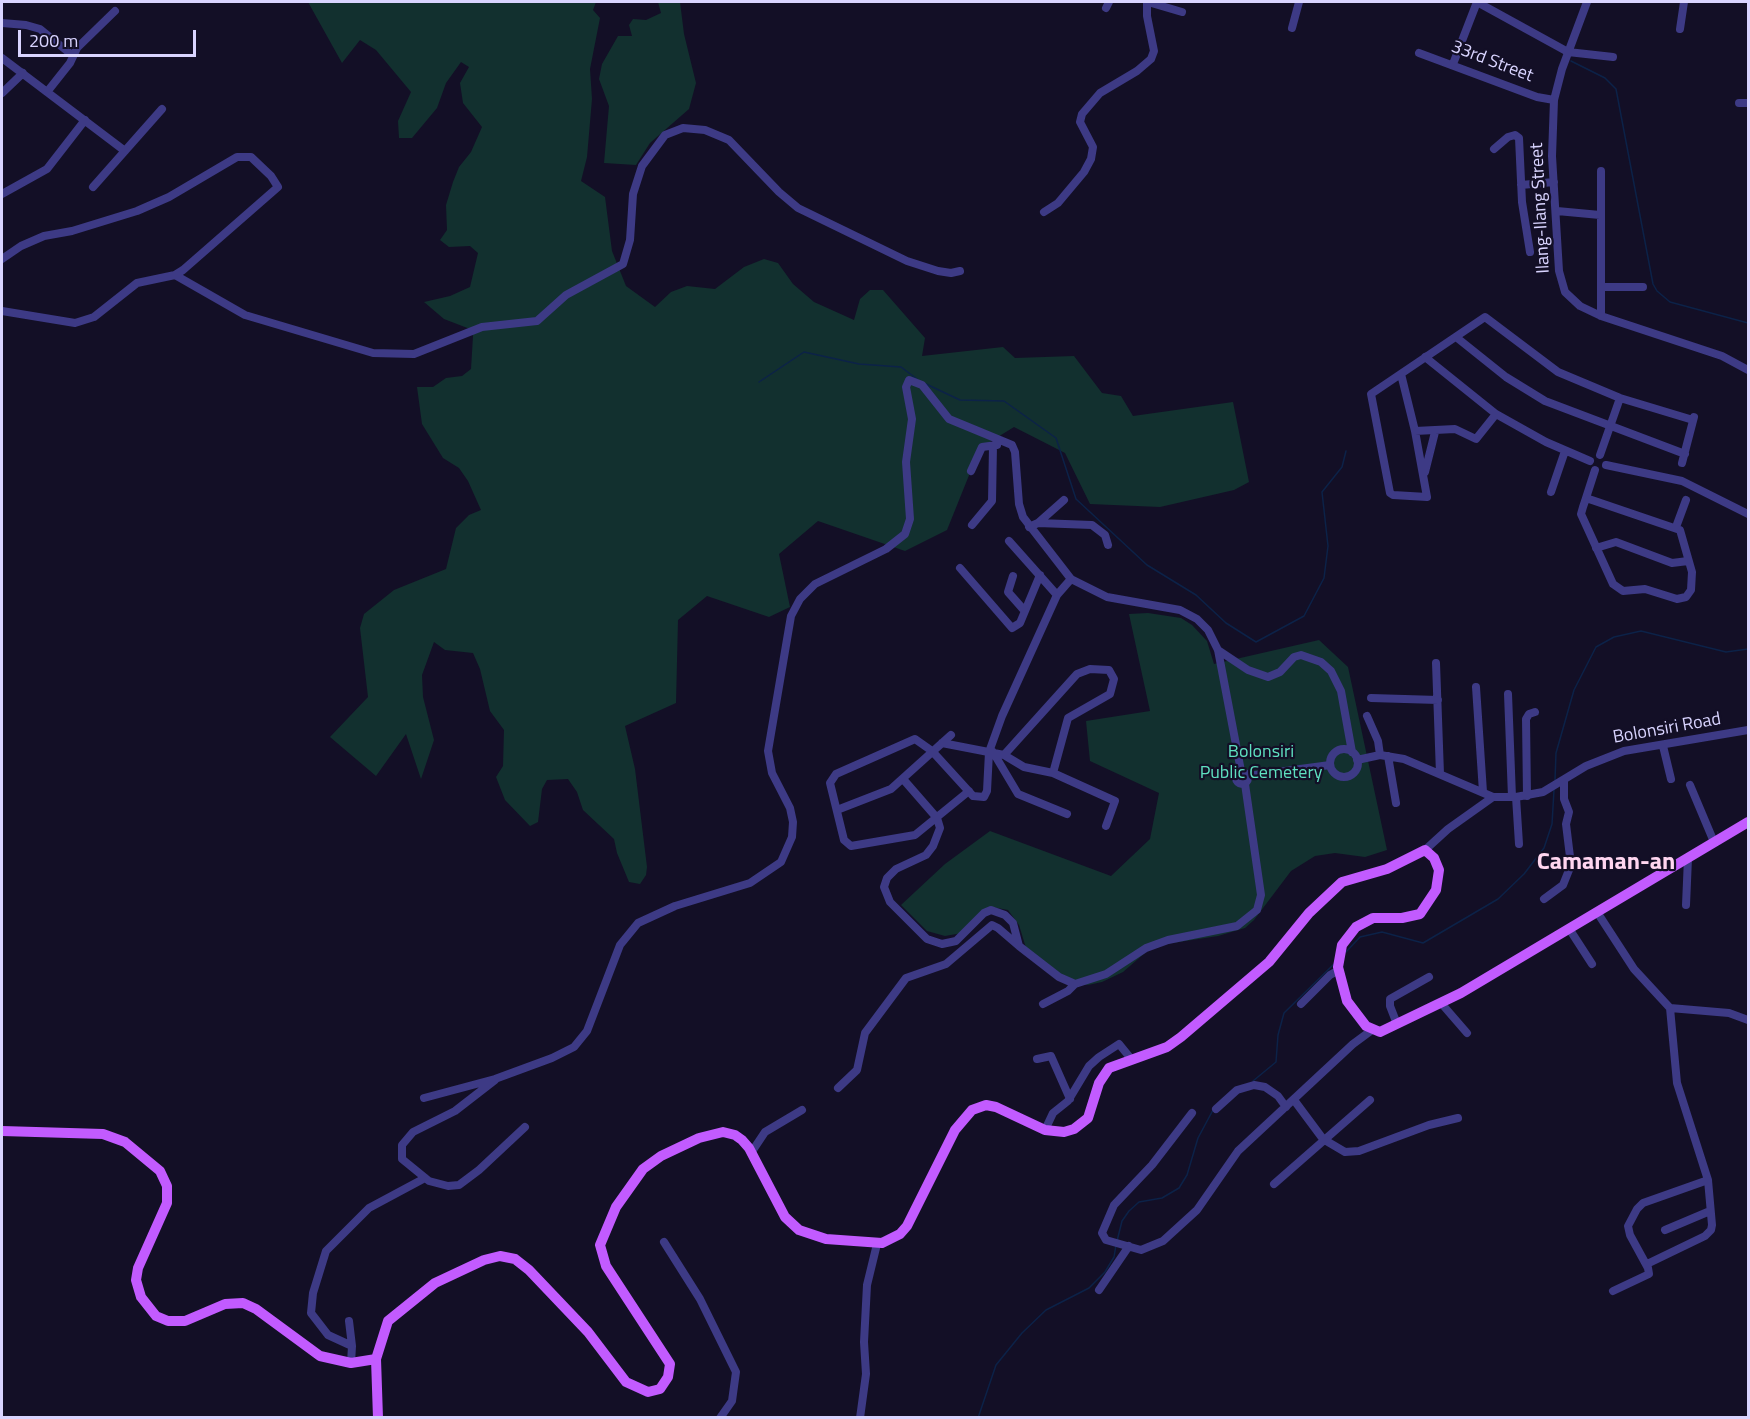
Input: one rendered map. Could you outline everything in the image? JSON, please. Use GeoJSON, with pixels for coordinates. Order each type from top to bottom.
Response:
{"type":"FeatureCollection","features":[{"type":"Feature","properties":{"kind":"main road"},"geometry":{"type":"LineString","coordinates":[[378,1418],[376,1359],[388,1321],[418,1295],[444,1278],[484,1260],[508,1256],[529,1270],[588,1332],[626,1382],[648,1392],[660,1389],[668,1377],[670,1364],[606,1266],[601,1254],[602,1236],[631,1184],[643,1168],[661,1156],[713,1133],[723,1132],[735,1135],[752,1153],[785,1217],[799,1230],[826,1239],[877,1244],[900,1234],[907,1226],[955,1130],[972,1110],[986,1105],[996,1107],[1046,1130],[1064,1132],[1084,1122],[1102,1076],[1109,1068],[1167,1047],[1252,977],[1336,886],[1353,877],[1388,869],[1425,850],[1434,858],[1439,870],[1436,890],[1425,909],[1412,917],[1379,917],[1365,921],[1344,939],[1339,963],[1352,1009],[1372,1030],[1380,1032],[1441,1003],[1570,930],[1749,822]]}},
{"type":"Feature","properties":{"kind":"main road"},"geometry":{"type":"LineString","coordinates":[[2,1131],[104,1134],[125,1142],[160,1171],[168,1186],[167,1203],[138,1268],[136,1280],[141,1297],[156,1316],[168,1321],[185,1321],[225,1304],[243,1303],[256,1309],[320,1356],[351,1363],[376,1359]]}},
{"type":"Feature","properties":{"kind":"street"},"geometry":{"type":"LineString","coordinates":[[1044,212],[1058,203],[1084,172],[1091,159],[1093,147],[1080,122],[1082,114],[1100,93],[1137,71],[1151,58],[1154,51],[1147,16],[1147,2],[1182,12]]}},
{"type":"Feature","properties":{"kind":"street"},"geometry":{"type":"LineString","coordinates":[[1292,28],[1299,2]]}},
{"type":"Feature","properties":{"kind":"street"},"geometry":{"type":"LineString","coordinates":[[1453,64],[1477,2],[1568,52],[1613,57]]}},
{"type":"Feature","properties":{"kind":"street","name":"Ilang-Ilang Street"},"geometry":{"type":"LineString","coordinates":[[1587,2],[1568,52],[1554,100],[1552,156],[1559,271],[1565,292],[1580,306],[1601,316],[1722,356],[1749,370]]}},
{"type":"Feature","properties":{"kind":"street"},"geometry":{"type":"LineString","coordinates":[[1680,29],[1684,2]]}},
{"type":"Feature","properties":{"kind":"street"},"geometry":{"type":"LineString","coordinates":[[47,92],[70,63],[72,55],[116,11]]}},
{"type":"Feature","properties":{"kind":"street"},"geometry":{"type":"LineString","coordinates":[[2,23],[40,29],[72,55]]}},
{"type":"Feature","properties":{"kind":"street","name":"33rd Street"},"geometry":{"type":"LineString","coordinates":[[1419,53],[1537,97],[1554,100]]}},
{"type":"Feature","properties":{"kind":"street"},"geometry":{"type":"LineString","coordinates":[[2,58],[125,151]]}},
{"type":"Feature","properties":{"kind":"street"},"geometry":{"type":"LineString","coordinates":[[2,93],[23,74]]}},
{"type":"Feature","properties":{"kind":"street"},"geometry":{"type":"LineString","coordinates":[[93,187],[162,109]]}},
{"type":"Feature","properties":{"kind":"street"},"geometry":{"type":"LineString","coordinates":[[2,194],[47,169],[86,120]]}},
{"type":"Feature","properties":{"kind":"street"},"geometry":{"type":"LineString","coordinates":[[175,274],[245,315],[373,353],[414,354],[482,327],[537,321],[566,296],[623,264],[630,240],[633,194],[642,166],[665,135],[683,128],[705,130],[729,140],[789,201],[818,218],[907,261],[938,271],[951,273],[960,271]]}},
{"type":"Feature","properties":{"kind":"street"},"geometry":{"type":"LineString","coordinates":[[1494,149],[1508,137],[1515,135],[1519,138],[1521,185],[1530,252]]}},
{"type":"Feature","properties":{"kind":"street"},"geometry":{"type":"LineString","coordinates":[[2,259],[21,246],[44,236],[72,231],[137,211],[169,197],[228,161],[243,155],[251,157],[271,176],[278,187],[234,228],[175,274],[137,283],[100,313],[82,321],[2,311]]}},
{"type":"Feature","properties":{"kind":"street"},"geometry":{"type":"LineString","coordinates":[[1601,171],[1601,316]]}},
{"type":"Feature","properties":{"kind":"street"},"geometry":{"type":"LineString","coordinates":[[1521,185],[1554,182]]}},
{"type":"Feature","properties":{"kind":"street"},"geometry":{"type":"LineString","coordinates":[[1557,211],[1600,214]]}},
{"type":"Feature","properties":{"kind":"street"},"geometry":{"type":"LineString","coordinates":[[1602,287],[1643,287]]}},
{"type":"Feature","properties":{"kind":"street"},"geometry":{"type":"LineString","coordinates":[[1401,374],[1415,431],[1427,497],[1390,493],[1371,396],[1401,374],[1425,357],[1456,337],[1487,317],[1558,372],[1620,398],[1694,418],[1684,458],[1531,393],[1456,337]]}},
{"type":"Feature","properties":{"kind":"street"},"geometry":{"type":"LineString","coordinates":[[1425,357],[1496,414],[1565,451],[1590,461],[1595,470],[1586,498],[1581,514],[1613,584],[1623,591],[1645,589],[1677,599],[1686,597],[1691,590],[1692,578],[1682,533],[1676,527],[1586,498]]}},
{"type":"Feature","properties":{"kind":"street"},"geometry":{"type":"LineString","coordinates":[[424,1098],[495,1079],[563,1053],[581,1039],[620,945],[638,923],[675,906],[750,883],[781,862],[792,837],[793,822],[790,808],[772,773],[768,751],[791,616],[800,599],[816,584],[886,549],[905,534],[910,519],[906,462],[912,408],[906,387],[909,380],[922,385],[949,419],[1009,442],[1015,452],[1019,504],[1071,579],[1107,597],[1180,610],[1203,624],[1218,650],[1245,777],[1261,895],[1257,910],[1237,926],[1168,940],[1146,948],[1106,974],[1075,984],[1068,991],[1043,1004]]}},
{"type":"Feature","properties":{"kind":"street"},"geometry":{"type":"LineString","coordinates":[[1600,454],[1620,398]]}},
{"type":"Feature","properties":{"kind":"street"},"geometry":{"type":"LineString","coordinates":[[1415,431],[1435,432],[1455,429],[1476,439],[1496,414]]}},
{"type":"Feature","properties":{"kind":"street"},"geometry":{"type":"LineString","coordinates":[[1423,478],[1435,432]]}},
{"type":"Feature","properties":{"kind":"street"},"geometry":{"type":"LineString","coordinates":[[971,471],[982,447],[1009,442]]}},
{"type":"Feature","properties":{"kind":"street"},"geometry":{"type":"LineString","coordinates":[[972,525],[992,501],[993,446]]}},
{"type":"Feature","properties":{"kind":"street"},"geometry":{"type":"LineString","coordinates":[[1551,492],[1565,451]]}},
{"type":"Feature","properties":{"kind":"street"},"geometry":{"type":"LineString","coordinates":[[1590,461],[1594,455],[1600,454]]}},
{"type":"Feature","properties":{"kind":"street"},"geometry":{"type":"LineString","coordinates":[[1600,454],[1606,465]]}},
{"type":"Feature","properties":{"kind":"street"},"geometry":{"type":"LineString","coordinates":[[1595,470],[1602,470],[1606,465]]}},
{"type":"Feature","properties":{"kind":"street"},"geometry":{"type":"LineString","coordinates":[[1606,465],[1682,481],[1749,514]]}},
{"type":"Feature","properties":{"kind":"street"},"geometry":{"type":"LineString","coordinates":[[1033,525],[1064,500]]}},
{"type":"Feature","properties":{"kind":"street"},"geometry":{"type":"LineString","coordinates":[[1676,527],[1686,500]]}},
{"type":"Feature","properties":{"kind":"street"},"geometry":{"type":"LineString","coordinates":[[1033,525],[1092,525],[1105,535],[1108,546]]}},
{"type":"Feature","properties":{"kind":"street"},"geometry":{"type":"LineString","coordinates":[[1009,541],[1057,595]]}},
{"type":"Feature","properties":{"kind":"street"},"geometry":{"type":"LineString","coordinates":[[1596,548],[1616,542],[1672,563],[1688,561]]}},
{"type":"Feature","properties":{"kind":"street"},"geometry":{"type":"LineString","coordinates":[[960,568],[1012,628],[1018,626],[1023,609],[1040,576]]}},
{"type":"Feature","properties":{"kind":"street"},"geometry":{"type":"LineString","coordinates":[[1013,576],[1008,592],[1023,609]]}},
{"type":"Feature","properties":{"kind":"street"},"geometry":{"type":"LineString","coordinates":[[969,791],[923,831],[905,839],[850,846],[844,840],[830,783],[836,774],[911,739],[921,741],[978,798],[986,794],[991,752],[1057,595],[1071,579]]}},
{"type":"Feature","properties":{"kind":"street"},"geometry":{"type":"LineString","coordinates":[[1218,650],[1248,670],[1268,677],[1280,672],[1294,657],[1301,655],[1321,662],[1331,670],[1341,691],[1354,756],[1356,770],[1347,777],[1336,775],[1330,765],[1337,751],[1344,749],[1354,756]]}},
{"type":"Feature","properties":{"kind":"street"},"geometry":{"type":"LineString","coordinates":[[1436,663],[1440,774]]}},
{"type":"Feature","properties":{"kind":"street"},"geometry":{"type":"LineString","coordinates":[[1004,754],[1077,674],[1090,669],[1109,670],[1114,676],[1110,694],[1078,710],[1068,718],[1053,773]]}},
{"type":"Feature","properties":{"kind":"street"},"geometry":{"type":"LineString","coordinates":[[1476,687],[1483,792]]}},
{"type":"Feature","properties":{"kind":"street"},"geometry":{"type":"LineString","coordinates":[[1508,694],[1519,844]]}},
{"type":"Feature","properties":{"kind":"street"},"geometry":{"type":"LineString","coordinates":[[1371,698],[1438,700]]}},
{"type":"Feature","properties":{"kind":"street"},"geometry":{"type":"LineString","coordinates":[[1527,795],[1526,719],[1529,714],[1535,712]]}},
{"type":"Feature","properties":{"kind":"street"},"geometry":{"type":"LineString","coordinates":[[1367,716],[1384,755],[1396,803]]}},
{"type":"Feature","properties":{"kind":"street","name":"Bolonsiri Road"},"geometry":{"type":"LineString","coordinates":[[1354,756],[1384,755],[1413,762],[1493,797],[1514,797],[1550,789],[1586,766],[1615,754],[1749,730]]}},
{"type":"Feature","properties":{"kind":"street"},"geometry":{"type":"LineString","coordinates":[[837,810],[881,795],[903,779],[951,735]]}},
{"type":"Feature","properties":{"kind":"street"},"geometry":{"type":"LineString","coordinates":[[942,743],[1004,754],[1024,767],[1053,773],[1115,801],[1106,826]]}},
{"type":"Feature","properties":{"kind":"street"},"geometry":{"type":"LineString","coordinates":[[1663,746],[1671,779]]}},
{"type":"Feature","properties":{"kind":"street"},"geometry":{"type":"LineString","coordinates":[[991,752],[1021,796],[1067,814]]}},
{"type":"Feature","properties":{"kind":"street"},"geometry":{"type":"LineString","coordinates":[[1245,777],[1330,765]]}},
{"type":"Feature","properties":{"kind":"street"},"geometry":{"type":"LineString","coordinates":[[903,779],[938,818],[940,828],[930,851],[922,858],[891,873],[884,883],[886,897],[927,939],[942,944],[956,941],[979,916],[991,910],[1009,918],[1017,932],[1019,946]]}},
{"type":"Feature","properties":{"kind":"street"},"geometry":{"type":"LineString","coordinates":[[1544,899],[1563,885],[1571,866],[1566,824],[1569,812],[1564,799],[1562,781]]}},
{"type":"Feature","properties":{"kind":"street"},"geometry":{"type":"LineString","coordinates":[[1690,785],[1713,842]]}},
{"type":"Feature","properties":{"kind":"street"},"geometry":{"type":"LineString","coordinates":[[1425,850],[1448,829],[1493,797]]}},
{"type":"Feature","properties":{"kind":"street"},"geometry":{"type":"LineString","coordinates":[[1686,906],[1688,858]]}},
{"type":"Feature","properties":{"kind":"street"},"geometry":{"type":"LineString","coordinates":[[1597,912],[1634,969],[1670,1008],[1677,1083],[1708,1180],[1711,1230],[1705,1236],[1647,1264]]}},
{"type":"Feature","properties":{"kind":"street"},"geometry":{"type":"LineString","coordinates":[[838,1088],[857,1070],[866,1033],[906,978],[946,964],[992,926],[1002,930],[1059,977],[1075,984]]}},
{"type":"Feature","properties":{"kind":"street"},"geometry":{"type":"LineString","coordinates":[[1570,930],[1592,964]]}},
{"type":"Feature","properties":{"kind":"street"},"geometry":{"type":"LineString","coordinates":[[1301,1004],[1339,963]]}},
{"type":"Feature","properties":{"kind":"street"},"geometry":{"type":"LineString","coordinates":[[1397,1024],[1390,1006],[1390,999],[1429,977]]}},
{"type":"Feature","properties":{"kind":"street"},"geometry":{"type":"LineString","coordinates":[[1441,1003],[1467,1033]]}},
{"type":"Feature","properties":{"kind":"street"},"geometry":{"type":"LineString","coordinates":[[1670,1008],[1729,1014],[1749,1020]]}},
{"type":"Feature","properties":{"kind":"street"},"geometry":{"type":"LineString","coordinates":[[1192,1113],[1152,1165],[1114,1205],[1102,1233],[1106,1240],[1146,1250],[1163,1241],[1197,1210],[1238,1151],[1353,1044],[1372,1030]]}},
{"type":"Feature","properties":{"kind":"street"},"geometry":{"type":"LineString","coordinates":[[1046,1130],[1053,1113],[1070,1099],[1089,1066],[1115,1045],[1120,1045],[1132,1060]]}},
{"type":"Feature","properties":{"kind":"street"},"geometry":{"type":"LineString","coordinates":[[1037,1059],[1051,1056],[1070,1099]]}},
{"type":"Feature","properties":{"kind":"street"},"geometry":{"type":"LineString","coordinates":[[495,1079],[455,1111],[418,1128],[402,1145],[402,1159],[425,1179],[448,1186],[459,1185],[479,1170],[525,1127]]}},
{"type":"Feature","properties":{"kind":"street"},"geometry":{"type":"LineString","coordinates":[[1216,1109],[1237,1090],[1254,1085],[1265,1087],[1278,1096],[1286,1107]]}},
{"type":"Feature","properties":{"kind":"street"},"geometry":{"type":"LineString","coordinates":[[1294,1100],[1323,1139],[1339,1151],[1351,1153],[1429,1125],[1458,1118]]}},
{"type":"Feature","properties":{"kind":"street"},"geometry":{"type":"LineString","coordinates":[[1274,1184],[1370,1100]]}},
{"type":"Feature","properties":{"kind":"street"},"geometry":{"type":"LineString","coordinates":[[752,1153],[765,1132],[802,1110]]}},
{"type":"Feature","properties":{"kind":"street"},"geometry":{"type":"LineString","coordinates":[[352,1346],[328,1335],[311,1313],[313,1293],[326,1251],[369,1208],[425,1179]]}},
{"type":"Feature","properties":{"kind":"street"},"geometry":{"type":"LineString","coordinates":[[1613,1291],[1649,1274],[1647,1264],[1630,1235],[1628,1226],[1631,1215],[1643,1203],[1708,1180]]}},
{"type":"Feature","properties":{"kind":"street"},"geometry":{"type":"LineString","coordinates":[[1665,1230],[1710,1211]]}},
{"type":"Feature","properties":{"kind":"street"},"geometry":{"type":"LineString","coordinates":[[664,1242],[700,1299],[736,1372],[732,1401],[720,1418]]}},
{"type":"Feature","properties":{"kind":"street"},"geometry":{"type":"LineString","coordinates":[[860,1418],[866,1374],[864,1332],[867,1285],[877,1244]]}},
{"type":"Feature","properties":{"kind":"street"},"geometry":{"type":"LineString","coordinates":[[1099,1290],[1121,1244]]}},
{"type":"Feature","properties":{"kind":"street"},"geometry":{"type":"LineString","coordinates":[[349,1321],[352,1346],[351,1363]]}},
{"type":"Feature","properties":{"kind":"green space"},"geometry":{"type":"Polygon","coordinates":[[[308,2],[596,2],[593,10],[600,18],[590,69],[592,99],[587,157],[581,181],[605,197],[612,251],[626,286],[655,307],[671,292],[687,286],[715,289],[744,267],[764,259],[778,263],[793,284],[814,302],[854,320],[860,299],[870,290],[883,290],[925,338],[922,356],[1003,347],[1015,358],[1074,356],[1102,393],[1121,396],[1133,416],[1233,402],[1249,482],[1234,490],[1160,507],[1090,504],[1065,453],[1014,427],[980,448],[947,530],[905,551],[818,521],[779,554],[790,607],[769,617],[707,596],[678,620],[676,703],[625,726],[635,769],[647,867],[646,875],[640,884],[629,882],[614,839],[583,810],[577,792],[568,779],[547,780],[542,789],[538,822],[530,826],[505,800],[496,777],[503,766],[504,730],[490,711],[480,669],[473,653],[445,650],[434,642],[422,675],[423,697],[434,740],[421,779],[406,734],[376,776],[330,737],[368,697],[360,628],[364,614],[394,590],[446,569],[456,528],[469,515],[481,510],[468,481],[459,468],[443,458],[422,424],[417,387],[433,387],[446,378],[462,376],[471,369],[473,336],[470,329],[444,319],[424,302],[450,296],[470,287],[478,253],[470,246],[449,247],[440,240],[447,230],[446,205],[453,182],[459,167],[471,152],[482,127],[463,103],[460,83],[469,67],[461,62],[446,83],[437,108],[412,138],[399,138],[398,121],[411,92],[376,50],[360,40],[342,63],[308,2]]]}},
{"type":"Feature","properties":{"kind":"green space"},"geometry":{"type":"Polygon","coordinates":[[[658,2],[680,2],[684,34],[696,83],[689,109],[650,143],[636,165],[604,163],[609,106],[599,79],[602,64],[618,36],[632,36],[629,25],[633,19],[646,20],[661,13],[658,2]]]}},
{"type":"Feature","properties":{"kind":"green space","name":"Bolonsiri Public Cemetery"},"geometry":{"type":"Polygon","coordinates":[[[1148,613],[1181,618],[1192,625],[1207,641],[1214,664],[1319,640],[1348,667],[1387,850],[1365,857],[1335,853],[1315,856],[1291,871],[1254,920],[1245,928],[1218,936],[1153,946],[1123,972],[1102,982],[1088,985],[1074,984],[1026,948],[1019,925],[1008,910],[992,907],[962,933],[945,936],[927,931],[901,905],[945,864],[990,831],[1111,876],[1150,839],[1159,793],[1090,761],[1086,721],[1150,711],[1129,614],[1148,613]]]}},
{"type":"Feature","properties":{"kind":"waterway"},"geometry":{"type":"LineString","coordinates":[[1571,61],[1605,78],[1616,89],[1653,284],[1657,291],[1670,302],[1748,323]]}},
{"type":"Feature","properties":{"kind":"waterway"},"geometry":{"type":"LineString","coordinates":[[759,382],[804,352],[859,364],[901,367],[917,379]]}},
{"type":"Feature","properties":{"kind":"waterway"},"geometry":{"type":"LineString","coordinates":[[926,384],[960,400],[1004,401],[1056,438],[1076,499],[1147,565],[1196,595],[1226,623],[1256,642],[1304,616],[1324,578],[1328,546],[1322,492],[1342,467],[1346,451]]}},
{"type":"Feature","properties":{"kind":"waterway"},"geometry":{"type":"LineString","coordinates":[[1555,780],[1556,753],[1574,690],[1596,647],[1614,637],[1641,631],[1726,652],[1748,649]]}},
{"type":"Feature","properties":{"kind":"waterway"},"geometry":{"type":"LineString","coordinates":[[1346,952],[1360,937],[1382,932],[1423,943],[1498,899],[1524,874],[1544,848],[1552,824],[1554,790]]}},
{"type":"Feature","properties":{"kind":"waterway"},"geometry":{"type":"LineString","coordinates":[[1253,1081],[1276,1062],[1278,1035],[1284,1013],[1334,964]]}},
{"type":"Feature","properties":{"kind":"waterway"},"geometry":{"type":"LineString","coordinates":[[1117,1241],[1122,1221],[1139,1202],[1162,1198],[1179,1188],[1187,1175],[1198,1138],[1213,1110]]}},
{"type":"Feature","properties":{"kind":"waterway"},"geometry":{"type":"LineString","coordinates":[[978,1418],[996,1365],[1022,1333],[1046,1310],[1089,1288],[1105,1272],[1114,1257],[1116,1245]]}},
{"type":"Feature","properties":{"kind":"district","name":"Camaman-an"},"geometry":{"type":"Point","coordinates":[1606,863]}}]}
